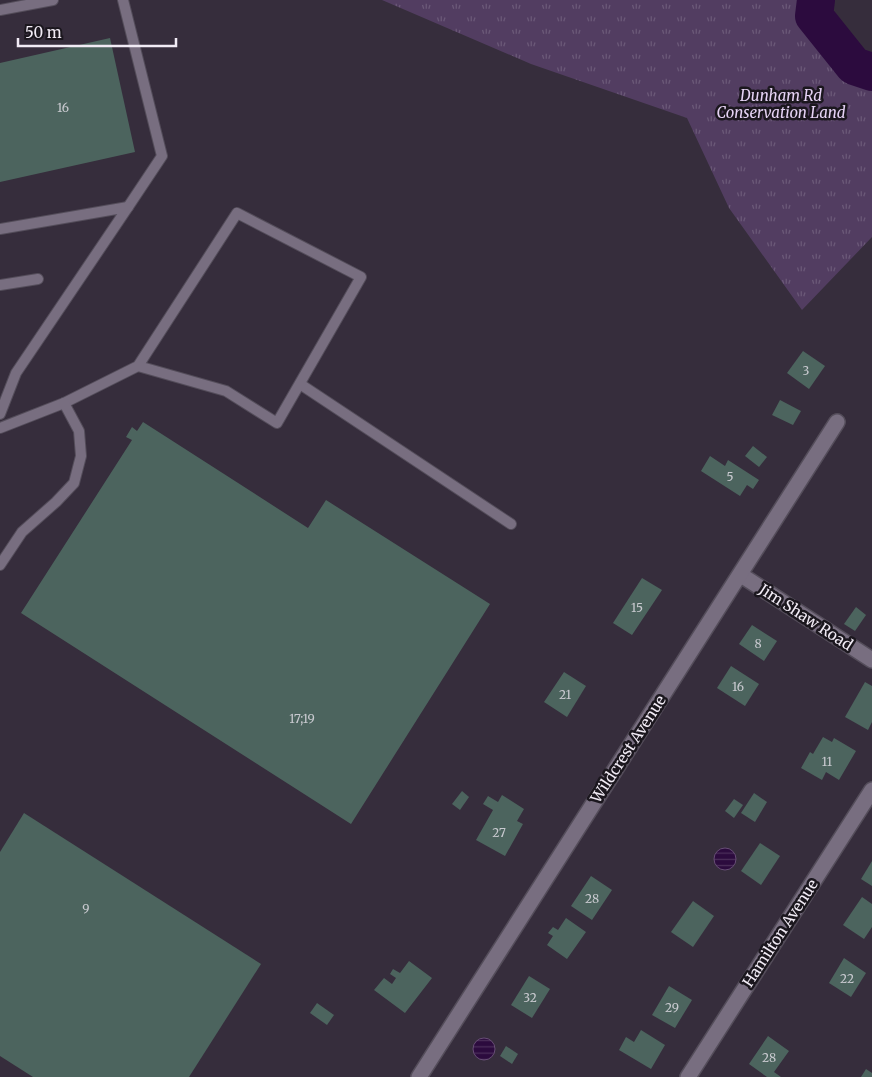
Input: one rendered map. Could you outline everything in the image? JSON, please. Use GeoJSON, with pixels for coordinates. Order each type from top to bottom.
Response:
{"type":"FeatureCollection","features":[{"type":"Feature","properties":{"kind":"street","name":"Wildcrest Avenue"},"geometry":{"type":"LineString","coordinates":[[419,1077],[838,422]]}},
{"type":"Feature","properties":{"kind":"street","name":"Jim Shaw Road"},"geometry":{"type":"LineString","coordinates":[[741,575],[872,660]]}},
{"type":"Feature","properties":{"kind":"street","name":"Hamilton Avenue"},"geometry":{"type":"LineString","coordinates":[[688,1077],[872,790]]}},
{"type":"Feature","properties":{"kind":"lane"},"geometry":{"type":"LineString","coordinates":[[0,10],[53,0]]}},
{"type":"Feature","properties":{"kind":"lane"},"geometry":{"type":"LineString","coordinates":[[0,414],[16,373],[162,156],[122,0]]}},
{"type":"Feature","properties":{"kind":"lane"},"geometry":{"type":"LineString","coordinates":[[0,229],[128,207]]}},
{"type":"Feature","properties":{"kind":"lane"},"geometry":{"type":"LineString","coordinates":[[0,428],[64,403],[138,366],[237,213],[361,277],[277,423],[226,391],[138,366]]}},
{"type":"Feature","properties":{"kind":"lane"},"geometry":{"type":"LineString","coordinates":[[0,285],[38,279]]}},
{"type":"Feature","properties":{"kind":"lane"},"geometry":{"type":"LineString","coordinates":[[300,384],[511,524]]}},
{"type":"Feature","properties":{"kind":"lane"},"geometry":{"type":"LineString","coordinates":[[0,565],[22,532],[74,484],[81,456],[79,431],[64,403]]}},
{"type":"Feature","properties":{"kind":"green space","name":"Dunham Rd Conservation Land"},"geometry":{"type":"Polygon","coordinates":[[[382,0],[821,0],[829,23],[867,60],[872,62],[872,237],[802,310],[729,208],[687,118],[531,64],[382,0]]]}},
{"type":"Feature","properties":{"kind":"shaded area"},"geometry":{"type":"Polygon","coordinates":[[[725,848],[733,851],[736,859],[733,867],[725,870],[717,867],[714,859],[717,851],[725,848]]]}},
{"type":"Feature","properties":{"kind":"shaded area"},"geometry":{"type":"Polygon","coordinates":[[[484,1038],[492,1041],[495,1049],[492,1057],[484,1060],[476,1057],[473,1049],[476,1041],[484,1038]]]}},
{"type":"Feature","properties":{"kind":"building"},"geometry":{"type":"Polygon","coordinates":[[[110,38],[135,152],[0,182],[0,63],[110,38]]]}},
{"type":"Feature","properties":{"kind":"building"},"geometry":{"type":"Polygon","coordinates":[[[803,351],[825,366],[809,389],[787,373],[803,351]]]}},
{"type":"Feature","properties":{"kind":"building"},"geometry":{"type":"Polygon","coordinates":[[[780,400],[801,411],[793,425],[772,415],[780,400]]]}},
{"type":"Feature","properties":{"kind":"building"},"geometry":{"type":"Polygon","coordinates":[[[143,422],[308,528],[326,500],[490,604],[351,824],[21,613],[132,440],[126,437],[132,427],[137,431],[143,422]]]}},
{"type":"Feature","properties":{"kind":"building"},"geometry":{"type":"Polygon","coordinates":[[[753,446],[767,457],[759,467],[745,456],[753,446]]]}},
{"type":"Feature","properties":{"kind":"building"},"geometry":{"type":"Polygon","coordinates":[[[710,456],[725,466],[728,460],[759,480],[753,489],[747,485],[740,496],[701,471],[710,456]]]}},
{"type":"Feature","properties":{"kind":"building"},"geometry":{"type":"Polygon","coordinates":[[[642,578],[662,590],[632,635],[613,623],[642,578]]]}},
{"type":"Feature","properties":{"kind":"building"},"geometry":{"type":"Polygon","coordinates":[[[856,607],[866,615],[855,631],[844,624],[856,607]]]}},
{"type":"Feature","properties":{"kind":"building"},"geometry":{"type":"Polygon","coordinates":[[[752,625],[777,641],[764,661],[739,644],[752,625]]]}},
{"type":"Feature","properties":{"kind":"building"},"geometry":{"type":"Polygon","coordinates":[[[731,666],[759,684],[745,706],[717,688],[731,666]]]}},
{"type":"Feature","properties":{"kind":"building"},"geometry":{"type":"Polygon","coordinates":[[[564,672],[586,686],[567,717],[544,702],[564,672]]]}},
{"type":"Feature","properties":{"kind":"building"},"geometry":{"type":"Polygon","coordinates":[[[865,682],[872,686],[872,722],[868,730],[845,717],[865,682]]]}},
{"type":"Feature","properties":{"kind":"building"},"geometry":{"type":"Polygon","coordinates":[[[823,737],[832,742],[834,738],[856,751],[839,780],[826,772],[822,780],[801,768],[810,752],[813,754],[823,737]]]}},
{"type":"Feature","properties":{"kind":"building"},"geometry":{"type":"Polygon","coordinates":[[[462,791],[469,797],[460,810],[452,804],[462,791]]]}},
{"type":"Feature","properties":{"kind":"building"},"geometry":{"type":"Polygon","coordinates":[[[754,793],[767,802],[755,822],[741,813],[754,793]]]}},
{"type":"Feature","properties":{"kind":"building"},"geometry":{"type":"Polygon","coordinates":[[[502,795],[524,809],[517,821],[523,824],[505,856],[476,840],[493,810],[483,804],[488,796],[498,802],[502,795]]]}},
{"type":"Feature","properties":{"kind":"building"},"geometry":{"type":"Polygon","coordinates":[[[734,799],[743,805],[734,818],[725,811],[734,799]]]}},
{"type":"Feature","properties":{"kind":"building"},"geometry":{"type":"Polygon","coordinates":[[[24,813],[261,964],[189,1077],[33,1077],[0,1056],[0,852],[24,813]]]}},
{"type":"Feature","properties":{"kind":"building"},"geometry":{"type":"Polygon","coordinates":[[[760,843],[780,856],[761,885],[741,871],[760,843]]]}},
{"type":"Feature","properties":{"kind":"building"},"geometry":{"type":"Polygon","coordinates":[[[872,861],[872,886],[861,879],[872,861]]]}},
{"type":"Feature","properties":{"kind":"building"},"geometry":{"type":"Polygon","coordinates":[[[591,876],[612,890],[592,920],[571,906],[591,876]]]}},
{"type":"Feature","properties":{"kind":"building"},"geometry":{"type":"Polygon","coordinates":[[[862,897],[872,904],[872,927],[864,939],[843,925],[862,897]]]}},
{"type":"Feature","properties":{"kind":"building"},"geometry":{"type":"Polygon","coordinates":[[[693,901],[714,916],[693,947],[671,932],[693,901]]]}},
{"type":"Feature","properties":{"kind":"building"},"geometry":{"type":"Polygon","coordinates":[[[566,918],[586,932],[567,959],[547,945],[553,936],[548,933],[553,927],[558,930],[566,918]]]}},
{"type":"Feature","properties":{"kind":"building"},"geometry":{"type":"Polygon","coordinates":[[[844,958],[866,973],[851,997],[829,983],[844,958]]]}},
{"type":"Feature","properties":{"kind":"building"},"geometry":{"type":"Polygon","coordinates":[[[409,961],[432,978],[405,1013],[374,990],[384,978],[392,984],[396,978],[390,974],[393,969],[400,973],[409,961]]]}},
{"type":"Feature","properties":{"kind":"building"},"geometry":{"type":"Polygon","coordinates":[[[529,976],[550,989],[532,1018],[511,1005],[529,976]]]}},
{"type":"Feature","properties":{"kind":"building"},"geometry":{"type":"Polygon","coordinates":[[[669,986],[692,1000],[675,1028],[652,1015],[669,986]]]}},
{"type":"Feature","properties":{"kind":"building"},"geometry":{"type":"Polygon","coordinates":[[[317,1003],[334,1015],[327,1025],[310,1013],[317,1003]]]}},
{"type":"Feature","properties":{"kind":"building"},"geometry":{"type":"Polygon","coordinates":[[[641,1030],[665,1045],[651,1069],[619,1050],[626,1037],[634,1042],[641,1030]]]}},
{"type":"Feature","properties":{"kind":"building"},"geometry":{"type":"Polygon","coordinates":[[[768,1036],[789,1051],[774,1072],[781,1077],[767,1077],[749,1064],[768,1036]]]}},
{"type":"Feature","properties":{"kind":"building"},"geometry":{"type":"Polygon","coordinates":[[[506,1046],[518,1054],[512,1064],[500,1056],[506,1046]]]}},
{"type":"Feature","properties":{"kind":"building"},"geometry":{"type":"Polygon","coordinates":[[[866,1069],[872,1073],[872,1077],[861,1077],[866,1069]]]}},
{"type":"Feature","properties":{"kind":"waterway"},"geometry":{"type":"LineString","coordinates":[[816,0],[814,16],[854,66],[872,72]]}}]}
